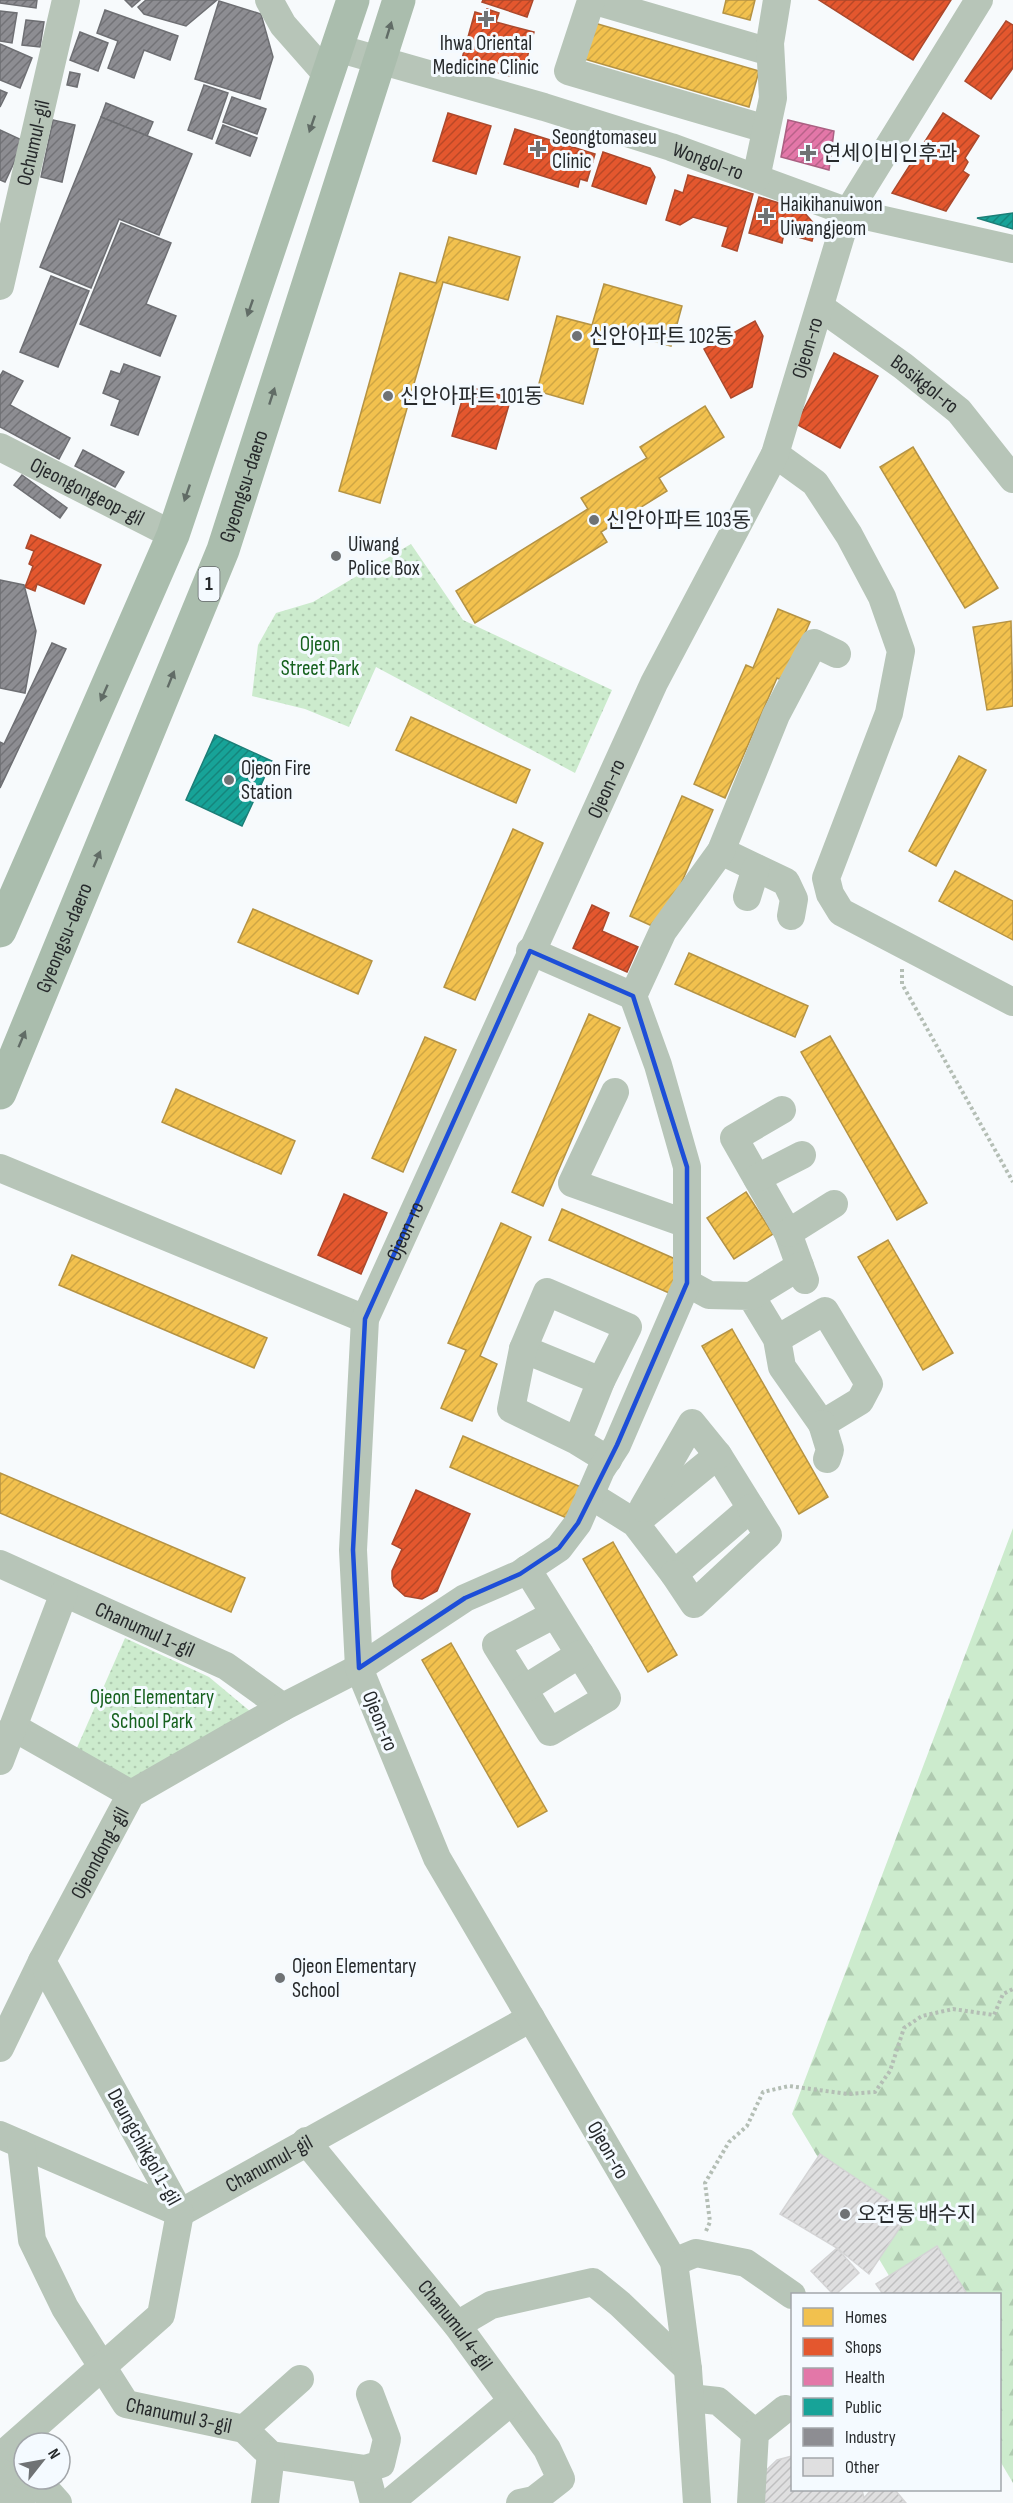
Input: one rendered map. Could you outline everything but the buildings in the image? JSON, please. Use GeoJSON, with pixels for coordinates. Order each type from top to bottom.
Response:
{"type":"FeatureCollection","features":[{"type":"Feature","properties":{"kind":"main road"},"geometry":{"type":"LineString","coordinates":[[0,932],[173,535],[353,0]]}},
{"type":"Feature","properties":{"kind":"main road","name":"Gyeongsu-daero"},"geometry":{"type":"LineString","coordinates":[[0,1093],[223,550],[399,0]]}},
{"type":"Feature","properties":{"kind":"street","name":"Ochumul-gil"},"geometry":{"type":"LineString","coordinates":[[0,286],[66,0]]}},
{"type":"Feature","properties":{"kind":"street"},"geometry":{"type":"LineString","coordinates":[[269,0],[283,25],[333,62]]}},
{"type":"Feature","properties":{"kind":"street"},"geometry":{"type":"LineString","coordinates":[[766,129],[568,72],[592,0],[770,52]]}},
{"type":"Feature","properties":{"kind":"street"},"geometry":{"type":"LineString","coordinates":[[756,178],[773,99],[770,52],[777,0]]}},
{"type":"Feature","properties":{"kind":"street","name":"Ojeon-ro"},"geometry":{"type":"LineString","coordinates":[[697,2503],[688,2369],[685,2258],[531,2018],[437,1858],[359,1668],[353,1550],[365,1319],[530,951],[654,683],[698,595],[775,454],[848,212],[979,0]]}},
{"type":"Feature","properties":{"kind":"street","name":"Wongol-ro"},"geometry":{"type":"LineString","coordinates":[[333,62],[380,61],[555,110],[671,147],[848,212],[1013,249]]}},
{"type":"Feature","properties":{"kind":"street","name":"Bosikgol-ro"},"geometry":{"type":"LineString","coordinates":[[820,307],[903,366],[959,411],[1013,479]]}},
{"type":"Feature","properties":{"kind":"street","name":"Ojeongongeop-gil"},"geometry":{"type":"LineString","coordinates":[[0,447],[173,535]]}},
{"type":"Feature","properties":{"kind":"street"},"geometry":{"type":"LineString","coordinates":[[775,454],[815,483],[849,535],[882,597],[901,651],[889,713],[826,878],[830,894],[841,912],[1013,1002]]}},
{"type":"Feature","properties":{"kind":"street"},"geometry":{"type":"LineString","coordinates":[[782,1110],[734,1138],[788,1233],[802,1273],[751,1296],[709,1294],[687,1283],[687,1167],[658,1065],[633,996],[663,931],[721,851],[776,715],[814,643],[837,654]]}},
{"type":"Feature","properties":{"kind":"street"},"geometry":{"type":"LineString","coordinates":[[721,851],[786,882],[794,899],[791,916]]}},
{"type":"Feature","properties":{"kind":"street"},"geometry":{"type":"LineString","coordinates":[[747,897],[756,868]]}},
{"type":"Feature","properties":{"kind":"street"},"geometry":{"type":"LineString","coordinates":[[530,951],[633,996]]}},
{"type":"Feature","properties":{"kind":"street"},"geometry":{"type":"LineString","coordinates":[[615,1092],[572,1183],[687,1224]]}},
{"type":"Feature","properties":{"kind":"street"},"geometry":{"type":"LineString","coordinates":[[757,1178],[802,1155]]}},
{"type":"Feature","properties":{"kind":"street"},"geometry":{"type":"LineString","coordinates":[[0,1168],[365,1319]]}},
{"type":"Feature","properties":{"kind":"street"},"geometry":{"type":"LineString","coordinates":[[788,1233],[834,1204]]}},
{"type":"Feature","properties":{"kind":"street","name":"Ojeondong-gil"},"geometry":{"type":"LineString","coordinates":[[0,2048],[42,1961],[131,1794],[283,1707],[359,1668],[465,1599],[527,1569],[559,1548],[578,1523],[617,1445],[687,1283]]}},
{"type":"Feature","properties":{"kind":"street"},"geometry":{"type":"LineString","coordinates":[[577,1441],[601,1381],[628,1327],[547,1292],[523,1349],[511,1409],[577,1441],[608,1460]]}},
{"type":"Feature","properties":{"kind":"street"},"geometry":{"type":"LineString","coordinates":[[751,1296],[777,1338],[782,1367],[822,1424],[830,1450],[827,1460]]}},
{"type":"Feature","properties":{"kind":"street"},"geometry":{"type":"LineString","coordinates":[[777,1338],[825,1311],[869,1384],[860,1401],[822,1424]]}},
{"type":"Feature","properties":{"kind":"street"},"geometry":{"type":"LineString","coordinates":[[523,1349],[601,1381]]}},
{"type":"Feature","properties":{"kind":"street"},"geometry":{"type":"LineString","coordinates":[[590,1495],[635,1523],[674,1574],[751,1508],[718,1455],[692,1423],[635,1523]]}},
{"type":"Feature","properties":{"kind":"street"},"geometry":{"type":"LineString","coordinates":[[635,1523],[718,1455]]}},
{"type":"Feature","properties":{"kind":"street","name":"Chanumul 1-gil"},"geometry":{"type":"LineString","coordinates":[[0,1564],[226,1666],[283,1707]]}},
{"type":"Feature","properties":{"kind":"street"},"geometry":{"type":"LineString","coordinates":[[527,1569],[580,1654],[607,1698],[550,1732],[496,1645],[555,1614]]}},
{"type":"Feature","properties":{"kind":"street"},"geometry":{"type":"LineString","coordinates":[[0,1761],[64,1593]]}},
{"type":"Feature","properties":{"kind":"street"},"geometry":{"type":"LineString","coordinates":[[524,1689],[580,1654]]}},
{"type":"Feature","properties":{"kind":"street"},"geometry":{"type":"LineString","coordinates":[[13,1726],[131,1794]]}},
{"type":"Feature","properties":{"kind":"street","name":"Deungchikgol 1-gil"},"geometry":{"type":"LineString","coordinates":[[0,2457],[161,2315],[180,2213],[42,1961]]}},
{"type":"Feature","properties":{"kind":"street","name":"Chanumul-gil"},"geometry":{"type":"LineString","coordinates":[[180,2213],[531,2018]]}},
{"type":"Feature","properties":{"kind":"street"},"geometry":{"type":"LineString","coordinates":[[10,2139],[180,2213]]}},
{"type":"Feature","properties":{"kind":"street","name":"Chanumul 3-gil"},"geometry":{"type":"LineString","coordinates":[[10,2139],[32,2240],[64,2308],[126,2404],[244,2429],[271,2455]]}},
{"type":"Feature","properties":{"kind":"street","name":"Chanumul 4-gil"},"geometry":{"type":"LineString","coordinates":[[306,2142],[457,2325],[547,2450],[561,2480],[534,2500],[520,2503]]}},
{"type":"Feature","properties":{"kind":"street"},"geometry":{"type":"LineString","coordinates":[[685,2258],[746,2264],[791,2294]]}},
{"type":"Feature","properties":{"kind":"street"},"geometry":{"type":"LineString","coordinates":[[457,2325],[491,2305],[593,2282],[620,2304],[688,2369]]}},
{"type":"Feature","properties":{"kind":"street"},"geometry":{"type":"LineString","coordinates":[[244,2429],[300,2379]]}},
{"type":"Feature","properties":{"kind":"street"},"geometry":{"type":"LineString","coordinates":[[266,2503],[271,2455],[365,2469],[381,2464],[387,2439],[370,2394]]}},
{"type":"Feature","properties":{"kind":"street"},"geometry":{"type":"LineString","coordinates":[[690,2398],[718,2401],[755,2433]]}},
{"type":"Feature","properties":{"kind":"street"},"geometry":{"type":"LineString","coordinates":[[389,2503],[512,2401]]}},
{"type":"Feature","properties":{"kind":"street"},"geometry":{"type":"LineString","coordinates":[[751,2503],[755,2433],[785,2409]]}},
{"type":"Feature","properties":{"kind":"street"},"geometry":{"type":"LineString","coordinates":[[365,2469],[374,2503]]}},
{"type":"Feature","properties":{"kind":"street"},"geometry":{"type":"LineString","coordinates":[[0,2472],[51,2500]]}},
{"type":"Feature","properties":{"kind":"street"},"geometry":{"type":"LineString","coordinates":[[0,2494],[21,2503]]}},
{"type":"Feature","properties":{"kind":"path"},"geometry":{"type":"LineString","coordinates":[[903,945],[902,984],[1013,1182]]}},
{"type":"Feature","properties":{"kind":"path"},"geometry":{"type":"LineString","coordinates":[[685,2258],[710,2222],[705,2183],[729,2142],[747,2126],[763,2092],[789,2086],[848,2094],[875,2092],[890,2071],[904,2028],[922,2016],[953,2009],[994,2015],[1003,1994],[1013,1989]]}},
{"type":"Feature","properties":{"kind":"highlighted area"},"geometry":{"type":"Polygon","coordinates":[[[530,951],[633,996],[687,1167],[687,1283],[617,1445],[578,1523],[559,1548],[520,1574],[465,1598],[359,1668],[353,1550],[365,1319],[530,951]]]}},
{"type":"Feature","properties":{"kind":"green space","name":"Ojeon Street Park"},"geometry":{"type":"Polygon","coordinates":[[[411,544],[463,620],[612,690],[575,773],[376,667],[349,727],[305,709],[252,696],[258,645],[276,613],[313,602],[411,544]]]}},
{"type":"Feature","properties":{"kind":"green space"},"geometry":{"type":"Polygon","coordinates":[[[1013,1528],[1013,2483],[1001,2463],[1001,2293],[899,2293],[792,2114],[1013,1528]]]}},
{"type":"Feature","properties":{"kind":"green space","name":"Ojeon Elementary School Park"},"geometry":{"type":"Polygon","coordinates":[[[125,1638],[209,1677],[251,1712],[127,1784],[76,1750],[125,1638]]]}},
{"type":"Feature","properties":{"kind":"place","name":"Ihwa Oriental Medicine Clinic"},"geometry":{"type":"Point","coordinates":[486,19]}},
{"type":"Feature","properties":{"kind":"place","name":"Seongtomaseu Clinic"},"geometry":{"type":"Point","coordinates":[538,149]}},
{"type":"Feature","properties":{"kind":"place","name":"연세이비인후과"},"geometry":{"type":"Point","coordinates":[808,153]}},
{"type":"Feature","properties":{"kind":"place","name":"Haikihanuiwon Uiwangjeom"},"geometry":{"type":"Point","coordinates":[766,216]}},
{"type":"Feature","properties":{"kind":"place","name":"신안아파트 102동"},"geometry":{"type":"Point","coordinates":[577,336]}},
{"type":"Feature","properties":{"kind":"place","name":"신안아파트 101동"},"geometry":{"type":"Point","coordinates":[388,396]}},
{"type":"Feature","properties":{"kind":"place","name":"신안아파트 103동"},"geometry":{"type":"Point","coordinates":[594,520]}},
{"type":"Feature","properties":{"kind":"place","name":"Uiwang Police Box"},"geometry":{"type":"Point","coordinates":[336,556]}},
{"type":"Feature","properties":{"kind":"place","name":"Ojeon Fire Station"},"geometry":{"type":"Point","coordinates":[229,780]}},
{"type":"Feature","properties":{"kind":"place","name":"Ojeon Elementary School"},"geometry":{"type":"Point","coordinates":[280,1978]}},
{"type":"Feature","properties":{"kind":"place","name":"오전동 배수지"},"geometry":{"type":"Point","coordinates":[845,2214]}}]}
